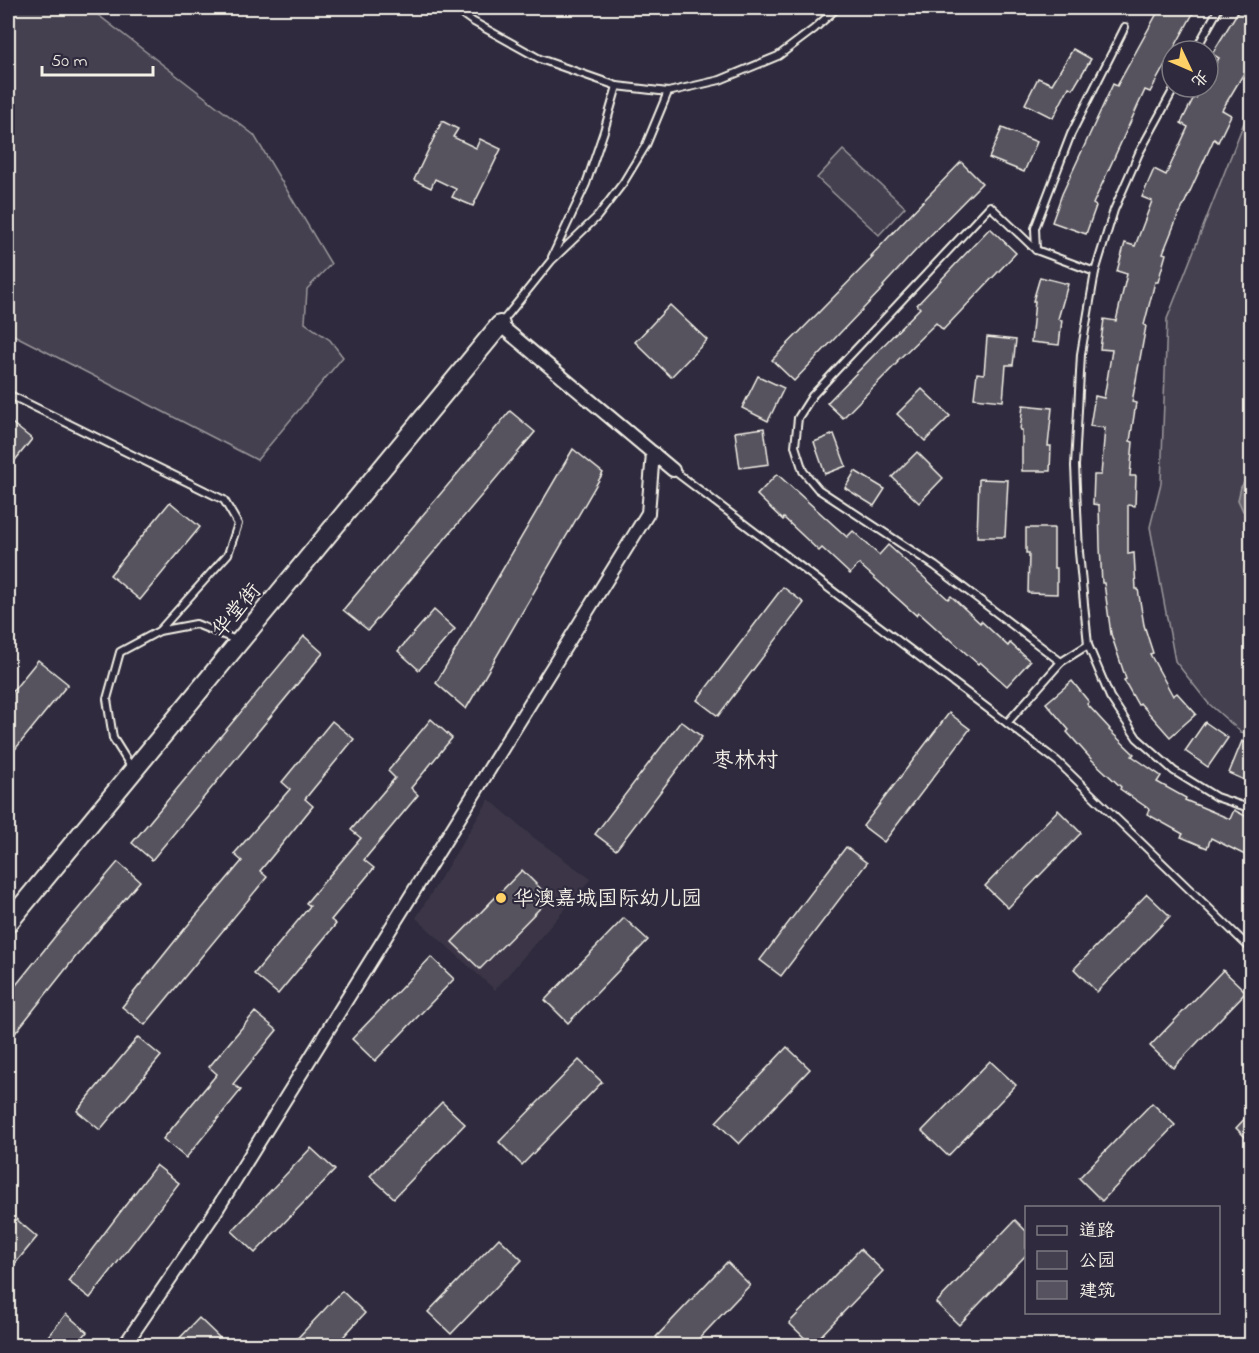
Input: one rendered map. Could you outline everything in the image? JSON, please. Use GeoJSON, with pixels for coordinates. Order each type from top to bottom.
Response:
{"type":"FeatureCollection","features":[{"type":"Feature","properties":{"kind":"street"},"geometry":{"type":"LineString","coordinates":[[500,325],[673,470]]}},
{"type":"Feature","properties":{"kind":"street","name":"华堂街"},"geometry":{"type":"LineString","coordinates":[[8,923],[500,325]]}},
{"type":"Feature","properties":{"kind":"street"},"geometry":{"type":"LineString","coordinates":[[124,1346],[212,1217],[648,513],[653,453]]}},
{"type":"Feature","properties":{"kind":"lane"},"geometry":{"type":"LineString","coordinates":[[454,8],[472,21],[540,59],[617,86],[668,92],[720,80],[778,56],[837,8]]}},
{"type":"Feature","properties":{"kind":"lane"},"geometry":{"type":"LineString","coordinates":[[1202,39],[1219,8]]}},
{"type":"Feature","properties":{"kind":"lane"},"geometry":{"type":"LineString","coordinates":[[1036,250],[1035,228],[1071,134],[1125,27]]}},
{"type":"Feature","properties":{"kind":"lane"},"geometry":{"type":"LineString","coordinates":[[551,261],[586,184],[617,86]]}},
{"type":"Feature","properties":{"kind":"lane"},"geometry":{"type":"LineString","coordinates":[[500,325],[551,261],[597,218],[623,183],[646,144],[668,92]]}},
{"type":"Feature","properties":{"kind":"lane"},"geometry":{"type":"LineString","coordinates":[[1168,99],[1139,153],[1114,210],[1095,272],[1081,354],[1075,466],[1079,552],[1088,645],[1110,697],[1137,738],[1174,771],[1216,796],[1251,809]]}},
{"type":"Feature","properties":{"kind":"lane"},"geometry":{"type":"LineString","coordinates":[[1061,662],[935,566],[818,489],[803,471],[795,446],[798,418],[812,396],[990,206],[1036,250],[1095,272]]}},
{"type":"Feature","properties":{"kind":"lane"},"geometry":{"type":"LineString","coordinates":[[8,394],[224,500],[238,524],[228,554],[159,631]]}},
{"type":"Feature","properties":{"kind":"lane"},"geometry":{"type":"LineString","coordinates":[[673,470],[1057,761],[1251,950]]}},
{"type":"Feature","properties":{"kind":"lane"},"geometry":{"type":"LineString","coordinates":[[133,770],[113,738],[107,699],[120,652],[159,631],[196,624],[239,641]]}},
{"type":"Feature","properties":{"kind":"lane"},"geometry":{"type":"LineString","coordinates":[[1007,723],[1061,662],[1088,645]]}},
{"type":"Feature","properties":{"kind":"shaded area"},"geometry":{"type":"Polygon","coordinates":[[[1251,472],[1251,512],[1243,511],[1238,500],[1241,487],[1251,472]]]}},
{"type":"Feature","properties":{"kind":"shaded area","name":"华澳嘉城国际幼儿园"},"geometry":{"type":"Polygon","coordinates":[[[489,799],[533,837],[591,879],[495,990],[416,918],[489,799]]]}},
{"type":"Feature","properties":{"kind":"green space"},"geometry":{"type":"Polygon","coordinates":[[[8,8],[89,8],[254,135],[331,264],[307,289],[305,323],[330,340],[343,357],[257,460],[8,332],[8,8]]]}},
{"type":"Feature","properties":{"kind":"green space"},"geometry":{"type":"Polygon","coordinates":[[[1251,110],[1251,734],[1241,732],[1208,703],[1175,661],[1150,527],[1161,483],[1167,319],[1243,125],[1251,110]]]}},
{"type":"Feature","properties":{"kind":"green space"},"geometry":{"type":"Polygon","coordinates":[[[843,150],[905,207],[879,235],[817,178],[843,150]]]}},
{"type":"Feature","properties":{"kind":"building"},"geometry":{"type":"Polygon","coordinates":[[[1160,8],[1196,8],[1179,39],[1160,39],[1160,74],[1150,92],[1145,90],[1093,204],[1096,206],[1086,234],[1052,222],[1062,194],[1113,84],[1117,86],[1160,8]]]}},
{"type":"Feature","properties":{"kind":"building"},"geometry":{"type":"Polygon","coordinates":[[[1240,8],[1251,8],[1251,68],[1248,75],[1244,73],[1222,110],[1231,115],[1218,142],[1214,139],[1163,253],[1166,254],[1158,282],[1155,282],[1144,325],[1146,326],[1132,402],[1136,403],[1130,441],[1133,442],[1130,476],[1136,476],[1135,506],[1128,505],[1128,554],[1134,553],[1136,589],[1138,589],[1144,625],[1153,653],[1150,654],[1173,696],[1177,693],[1196,714],[1170,737],[1140,703],[1138,705],[1124,680],[1126,679],[1111,634],[1104,583],[1102,583],[1099,505],[1093,504],[1094,475],[1101,475],[1105,428],[1090,426],[1095,396],[1104,398],[1112,350],[1100,349],[1104,319],[1116,321],[1127,274],[1117,271],[1125,243],[1135,246],[1152,201],[1142,197],[1154,169],[1166,175],[1188,127],[1181,123],[1193,99],[1220,99],[1220,41],[1240,8]]]}},
{"type":"Feature","properties":{"kind":"building"},"geometry":{"type":"Polygon","coordinates":[[[1073,49],[1091,59],[1073,89],[1069,87],[1053,118],[1025,104],[1038,78],[1052,84],[1073,49]]]}},
{"type":"Feature","properties":{"kind":"building"},"geometry":{"type":"Polygon","coordinates":[[[442,121],[458,129],[453,137],[476,148],[480,139],[501,149],[473,206],[452,197],[456,189],[435,179],[431,188],[414,180],[442,121]]]}},
{"type":"Feature","properties":{"kind":"building"},"geometry":{"type":"Polygon","coordinates":[[[1002,128],[1037,142],[1024,172],[989,158],[1002,128]]]}},
{"type":"Feature","properties":{"kind":"building"},"geometry":{"type":"Polygon","coordinates":[[[961,162],[982,183],[794,381],[772,360],[873,257],[871,256],[961,162]]]}},
{"type":"Feature","properties":{"kind":"building"},"geometry":{"type":"Polygon","coordinates":[[[990,228],[1016,253],[943,330],[936,323],[843,418],[827,403],[920,308],[917,305],[990,228]]]}},
{"type":"Feature","properties":{"kind":"building"},"geometry":{"type":"Polygon","coordinates":[[[1040,277],[1068,284],[1058,319],[1062,320],[1059,345],[1031,342],[1035,301],[1033,301],[1040,277]]]}},
{"type":"Feature","properties":{"kind":"building"},"geometry":{"type":"Polygon","coordinates":[[[670,305],[707,340],[671,377],[635,342],[670,305]]]}},
{"type":"Feature","properties":{"kind":"building"},"geometry":{"type":"Polygon","coordinates":[[[987,337],[1016,340],[1013,365],[1006,365],[1003,401],[974,398],[977,373],[984,374],[987,337]]]}},
{"type":"Feature","properties":{"kind":"building"},"geometry":{"type":"Polygon","coordinates":[[[758,376],[784,388],[768,421],[742,408],[758,376]]]}},
{"type":"Feature","properties":{"kind":"building"},"geometry":{"type":"Polygon","coordinates":[[[922,389],[950,416],[925,441],[897,414],[922,389]]]}},
{"type":"Feature","properties":{"kind":"building"},"geometry":{"type":"Polygon","coordinates":[[[1023,405],[1052,408],[1048,446],[1051,446],[1050,471],[1022,471],[1022,430],[1020,430],[1023,405]]]}},
{"type":"Feature","properties":{"kind":"building"},"geometry":{"type":"Polygon","coordinates":[[[510,411],[535,432],[368,630],[343,610],[510,411]]]}},
{"type":"Feature","properties":{"kind":"building"},"geometry":{"type":"Polygon","coordinates":[[[8,420],[32,439],[8,469],[8,420]]]}},
{"type":"Feature","properties":{"kind":"building"},"geometry":{"type":"Polygon","coordinates":[[[764,428],[769,464],[740,468],[735,432],[764,428]]]}},
{"type":"Feature","properties":{"kind":"building"},"geometry":{"type":"Polygon","coordinates":[[[834,434],[846,466],[825,474],[814,442],[834,434]]]}},
{"type":"Feature","properties":{"kind":"building"},"geometry":{"type":"Polygon","coordinates":[[[573,449],[603,473],[466,709],[436,683],[573,449]]]}},
{"type":"Feature","properties":{"kind":"building"},"geometry":{"type":"Polygon","coordinates":[[[917,452],[943,478],[919,503],[892,477],[917,452]]]}},
{"type":"Feature","properties":{"kind":"building"},"geometry":{"type":"Polygon","coordinates":[[[855,471],[885,489],[874,506],[845,488],[855,471]]]}},
{"type":"Feature","properties":{"kind":"building"},"geometry":{"type":"Polygon","coordinates":[[[777,474],[847,537],[853,531],[879,555],[888,545],[948,599],[951,596],[980,623],[981,621],[1008,646],[1010,643],[1030,661],[1007,686],[918,612],[916,615],[859,564],[850,574],[822,548],[819,551],[757,495],[777,474]]]}},
{"type":"Feature","properties":{"kind":"building"},"geometry":{"type":"Polygon","coordinates":[[[979,479],[1008,480],[1005,537],[977,537],[979,479]]]}},
{"type":"Feature","properties":{"kind":"building"},"geometry":{"type":"Polygon","coordinates":[[[170,502],[200,527],[140,600],[110,575],[170,502]]]}},
{"type":"Feature","properties":{"kind":"building"},"geometry":{"type":"Polygon","coordinates":[[[1026,528],[1054,528],[1054,568],[1057,568],[1057,594],[1028,593],[1029,553],[1026,553],[1026,528]]]}},
{"type":"Feature","properties":{"kind":"building"},"geometry":{"type":"Polygon","coordinates":[[[783,587],[804,603],[718,716],[697,700],[783,587]]]}},
{"type":"Feature","properties":{"kind":"building"},"geometry":{"type":"Polygon","coordinates":[[[434,610],[455,629],[419,670],[398,651],[434,610]]]}},
{"type":"Feature","properties":{"kind":"building"},"geometry":{"type":"Polygon","coordinates":[[[304,636],[323,653],[152,860],[132,843],[304,636]]]}},
{"type":"Feature","properties":{"kind":"building"},"geometry":{"type":"Polygon","coordinates":[[[38,660],[68,684],[8,758],[8,697],[38,660]]]}},
{"type":"Feature","properties":{"kind":"building"},"geometry":{"type":"Polygon","coordinates":[[[1072,681],[1089,702],[1087,704],[1109,730],[1134,754],[1132,756],[1161,776],[1157,782],[1186,798],[1185,800],[1230,819],[1234,810],[1251,819],[1251,858],[1211,838],[1207,848],[1181,837],[1183,834],[1147,814],[1149,809],[1120,789],[1121,787],[1067,732],[1069,730],[1046,703],[1072,681]]]}},
{"type":"Feature","properties":{"kind":"building"},"geometry":{"type":"Polygon","coordinates":[[[949,713],[970,729],[884,842],[863,826],[949,713]]]}},
{"type":"Feature","properties":{"kind":"building"},"geometry":{"type":"Polygon","coordinates":[[[431,719],[452,738],[411,788],[418,795],[364,860],[374,868],[331,920],[336,924],[278,994],[254,974],[310,906],[306,903],[361,838],[351,830],[395,778],[388,771],[431,719]]]}},
{"type":"Feature","properties":{"kind":"building"},"geometry":{"type":"Polygon","coordinates":[[[332,721],[354,739],[305,799],[313,806],[260,871],[267,877],[145,1025],[122,1007],[242,861],[234,854],[290,789],[282,782],[332,721]]]}},
{"type":"Feature","properties":{"kind":"building"},"geometry":{"type":"Polygon","coordinates":[[[681,721],[702,737],[616,850],[595,834],[681,721]]]}},
{"type":"Feature","properties":{"kind":"building"},"geometry":{"type":"Polygon","coordinates":[[[1205,722],[1228,738],[1208,767],[1185,751],[1205,722]]]}},
{"type":"Feature","properties":{"kind":"building"},"geometry":{"type":"Polygon","coordinates":[[[1242,741],[1251,745],[1251,783],[1229,773],[1242,741]]]}},
{"type":"Feature","properties":{"kind":"building"},"geometry":{"type":"Polygon","coordinates":[[[1058,810],[1081,833],[1008,908],[985,886],[1058,810]]]}},
{"type":"Feature","properties":{"kind":"building"},"geometry":{"type":"Polygon","coordinates":[[[846,847],[867,863],[781,976],[760,960],[846,847]]]}},
{"type":"Feature","properties":{"kind":"building"},"geometry":{"type":"Polygon","coordinates":[[[118,862],[140,881],[8,1042],[8,995],[118,862]]]}},
{"type":"Feature","properties":{"kind":"building"},"geometry":{"type":"Polygon","coordinates":[[[522,870],[550,898],[480,969],[452,942],[522,870]]]}},
{"type":"Feature","properties":{"kind":"building"},"geometry":{"type":"Polygon","coordinates":[[[1147,894],[1170,916],[1097,992],[1074,969],[1147,894]]]}},
{"type":"Feature","properties":{"kind":"building"},"geometry":{"type":"Polygon","coordinates":[[[624,918],[648,940],[568,1023],[545,1000],[624,918]]]}},
{"type":"Feature","properties":{"kind":"building"},"geometry":{"type":"Polygon","coordinates":[[[431,957],[454,979],[375,1061],[352,1039],[431,957]]]}},
{"type":"Feature","properties":{"kind":"building"},"geometry":{"type":"Polygon","coordinates":[[[1223,970],[1246,992],[1173,1068],[1150,1046],[1223,970]]]}},
{"type":"Feature","properties":{"kind":"building"},"geometry":{"type":"Polygon","coordinates":[[[255,1012],[277,1030],[233,1084],[241,1090],[186,1158],[163,1139],[217,1074],[209,1067],[255,1012]]]}},
{"type":"Feature","properties":{"kind":"building"},"geometry":{"type":"Polygon","coordinates":[[[138,1037],[161,1056],[100,1130],[77,1111],[138,1037]]]}},
{"type":"Feature","properties":{"kind":"building"},"geometry":{"type":"Polygon","coordinates":[[[787,1047],[810,1069],[739,1144],[716,1122],[787,1047]]]}},
{"type":"Feature","properties":{"kind":"building"},"geometry":{"type":"Polygon","coordinates":[[[579,1060],[602,1082],[522,1165],[499,1142],[579,1060]]]}},
{"type":"Feature","properties":{"kind":"building"},"geometry":{"type":"Polygon","coordinates":[[[990,1061],[1016,1085],[948,1156],[922,1131],[990,1061]]]}},
{"type":"Feature","properties":{"kind":"building"},"geometry":{"type":"Polygon","coordinates":[[[442,1102],[465,1124],[394,1198],[370,1176],[442,1102]]]}},
{"type":"Feature","properties":{"kind":"building"},"geometry":{"type":"Polygon","coordinates":[[[1152,1103],[1175,1125],[1102,1201],[1079,1178],[1152,1103]]]}},
{"type":"Feature","properties":{"kind":"building"},"geometry":{"type":"Polygon","coordinates":[[[1251,1112],[1251,1143],[1236,1128],[1251,1112]]]}},
{"type":"Feature","properties":{"kind":"building"},"geometry":{"type":"Polygon","coordinates":[[[311,1148],[335,1170],[255,1253],[232,1231],[311,1148]]]}},
{"type":"Feature","properties":{"kind":"building"},"geometry":{"type":"Polygon","coordinates":[[[156,1165],[179,1183],[90,1298],[68,1281],[156,1165]]]}},
{"type":"Feature","properties":{"kind":"building"},"geometry":{"type":"Polygon","coordinates":[[[8,1212],[37,1237],[8,1272],[8,1212]]]}},
{"type":"Feature","properties":{"kind":"building"},"geometry":{"type":"Polygon","coordinates":[[[1015,1220],[1025,1230],[1025,1256],[959,1325],[936,1303],[1015,1220]]]}},
{"type":"Feature","properties":{"kind":"building"},"geometry":{"type":"Polygon","coordinates":[[[499,1238],[522,1260],[451,1334],[428,1312],[499,1238]]]}},
{"type":"Feature","properties":{"kind":"building"},"geometry":{"type":"Polygon","coordinates":[[[860,1249],[883,1271],[812,1345],[789,1323],[860,1249]]]}},
{"type":"Feature","properties":{"kind":"building"},"geometry":{"type":"Polygon","coordinates":[[[727,1262],[750,1285],[692,1346],[665,1346],[656,1337],[727,1262]]]}},
{"type":"Feature","properties":{"kind":"building"},"geometry":{"type":"Polygon","coordinates":[[[342,1291],[365,1313],[335,1346],[290,1346],[342,1291]]]}},
{"type":"Feature","properties":{"kind":"building"},"geometry":{"type":"Polygon","coordinates":[[[66,1314],[87,1332],[76,1346],[40,1346],[66,1314]]]}},
{"type":"Feature","properties":{"kind":"building"},"geometry":{"type":"Polygon","coordinates":[[[199,1318],[222,1340],[217,1346],[172,1346],[199,1318]]]}},
{"type":"Feature","properties":{"kind":"place","name":"华澳嘉城国际幼儿园"},"geometry":{"type":"Point","coordinates":[501,898]}},
{"type":"Feature","properties":{"kind":"district","name":"枣林村"},"geometry":{"type":"Point","coordinates":[745,759]}}]}
